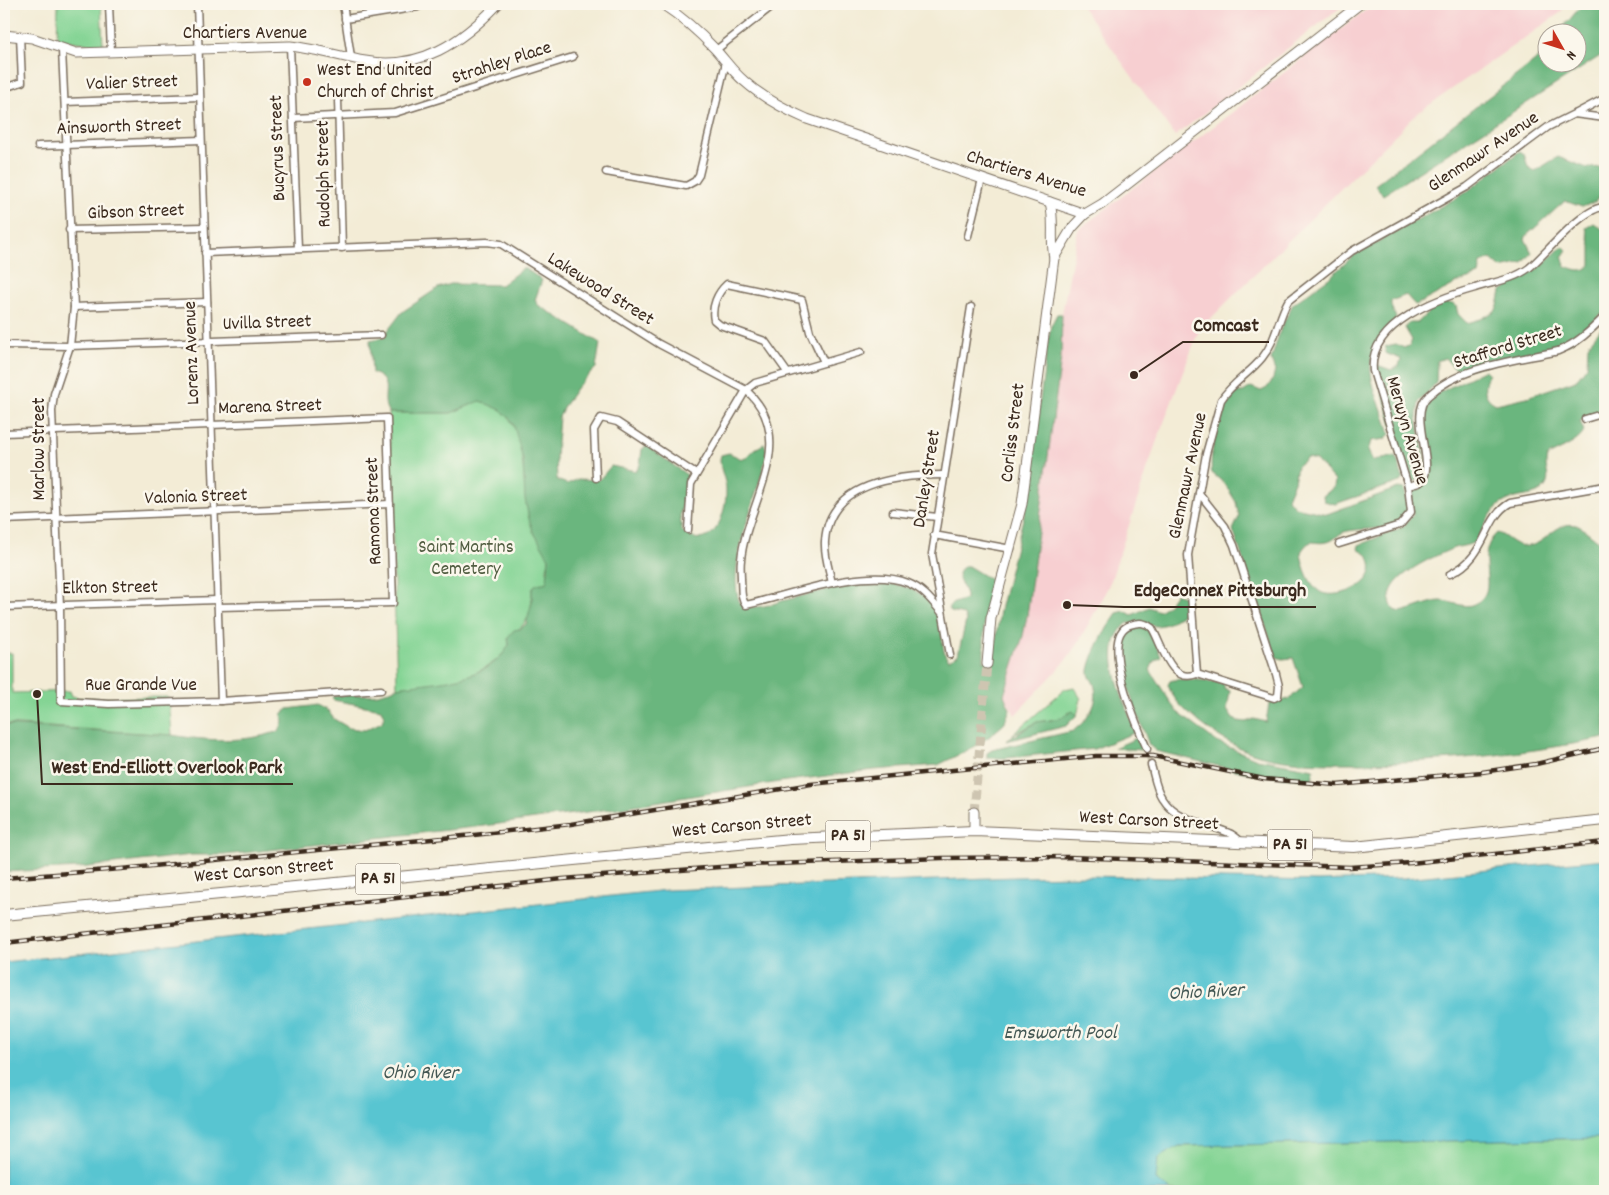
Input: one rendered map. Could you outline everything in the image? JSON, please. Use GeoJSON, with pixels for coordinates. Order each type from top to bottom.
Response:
{"type":"FeatureCollection","features":[{"type":"Feature","properties":{"kind":"main road","name":"West Carson Street"},"geometry":{"type":"LineString","coordinates":[[4,915],[791,839],[974,831],[1354,847],[1605,820]]}},
{"type":"Feature","properties":{"kind":"street"},"geometry":{"type":"LineString","coordinates":[[109,4],[112,52]]}},
{"type":"Feature","properties":{"kind":"street","name":"Lorenz Avenue"},"geometry":{"type":"LineString","coordinates":[[197,4],[221,701]]}},
{"type":"Feature","properties":{"kind":"street"},"geometry":{"type":"LineString","coordinates":[[343,4],[351,57]]}},
{"type":"Feature","properties":{"kind":"street"},"geometry":{"type":"LineString","coordinates":[[345,20],[418,7],[422,4]]}},
{"type":"Feature","properties":{"kind":"street","name":"Chartiers Avenue"},"geometry":{"type":"LineString","coordinates":[[4,35],[20,35],[76,53],[290,46],[364,61],[388,63],[424,57],[453,44],[468,34],[498,4]]}},
{"type":"Feature","properties":{"kind":"street","name":"Chartiers Avenue"},"geometry":{"type":"LineString","coordinates":[[662,4],[687,22],[756,90],[794,114],[1085,214],[1102,204],[1360,4]]}},
{"type":"Feature","properties":{"kind":"street"},"geometry":{"type":"LineString","coordinates":[[716,50],[775,4]]}},
{"type":"Feature","properties":{"kind":"street"},"geometry":{"type":"LineString","coordinates":[[4,88],[22,82],[20,35]]}},
{"type":"Feature","properties":{"kind":"street","name":"Bucyrus Street"},"geometry":{"type":"LineString","coordinates":[[290,46],[298,249]]}},
{"type":"Feature","properties":{"kind":"street","name":"Marlow Street"},"geometry":{"type":"LineString","coordinates":[[62,50],[74,306],[70,346],[54,394],[53,431],[62,700]]}},
{"type":"Feature","properties":{"kind":"street","name":"Strahley Place"},"geometry":{"type":"LineString","coordinates":[[293,118],[395,113],[573,57]]}},
{"type":"Feature","properties":{"kind":"street"},"geometry":{"type":"LineString","coordinates":[[606,172],[686,186],[696,181],[726,62]]}},
{"type":"Feature","properties":{"kind":"street","name":"Valier Street"},"geometry":{"type":"LineString","coordinates":[[65,102],[199,97]]}},
{"type":"Feature","properties":{"kind":"street","name":"Glenmawr Avenue"},"geometry":{"type":"LineString","coordinates":[[1197,674],[1188,556],[1206,454],[1222,400],[1263,358],[1270,346],[1281,313],[1288,301],[1352,251],[1467,187],[1518,147],[1548,127],[1605,98]]}},
{"type":"Feature","properties":{"kind":"street","name":"Rudolph Street"},"geometry":{"type":"LineString","coordinates":[[338,99],[342,248]]}},
{"type":"Feature","properties":{"kind":"street"},"geometry":{"type":"LineString","coordinates":[[1574,114],[1605,118]]}},
{"type":"Feature","properties":{"kind":"street","name":"Ainsworth Street"},"geometry":{"type":"LineString","coordinates":[[38,146],[201,140]]}},
{"type":"Feature","properties":{"kind":"street"},"geometry":{"type":"LineString","coordinates":[[968,236],[982,179]]}},
{"type":"Feature","properties":{"kind":"street"},"geometry":{"type":"LineString","coordinates":[[1050,202],[1054,218],[1052,247],[1054,258]]}},
{"type":"Feature","properties":{"kind":"street","name":"Merwyn Avenue"},"geometry":{"type":"LineString","coordinates":[[1339,544],[1400,525],[1411,512],[1408,486],[1373,371],[1374,358],[1383,337],[1418,309],[1446,297],[1500,281],[1524,271],[1587,214],[1605,207]]}},
{"type":"Feature","properties":{"kind":"street","name":"Corliss Street"},"geometry":{"type":"LineString","coordinates":[[987,664],[991,618],[1022,504],[1054,258],[1072,228],[1085,214]]}},
{"type":"Feature","properties":{"kind":"street","name":"Gibson Street"},"geometry":{"type":"LineString","coordinates":[[69,230],[204,227]]}},
{"type":"Feature","properties":{"kind":"street","name":"Lakewood Street"},"geometry":{"type":"LineString","coordinates":[[205,253],[487,242],[501,244],[659,344],[746,390],[755,399],[765,415],[771,450],[765,479],[741,560],[742,599],[746,605],[832,583]]}},
{"type":"Feature","properties":{"kind":"street"},"geometry":{"type":"LineString","coordinates":[[787,372],[765,341],[714,320],[715,302],[720,291],[727,284],[802,300],[810,332],[824,362]]}},
{"type":"Feature","properties":{"kind":"street"},"geometry":{"type":"LineString","coordinates":[[74,306],[207,302]]}},
{"type":"Feature","properties":{"kind":"street","name":"Danley Street"},"geometry":{"type":"LineString","coordinates":[[950,655],[932,554],[954,403],[960,383],[970,307]]}},
{"type":"Feature","properties":{"kind":"street","name":"Stafford Street"},"geometry":{"type":"LineString","coordinates":[[1408,486],[1420,482],[1425,475],[1425,460],[1419,416],[1421,404],[1427,396],[1474,371],[1558,351],[1570,346],[1605,316]]}},
{"type":"Feature","properties":{"kind":"street","name":"Uvilla Street"},"geometry":{"type":"LineString","coordinates":[[4,345],[70,346],[381,335]]}},
{"type":"Feature","properties":{"kind":"street"},"geometry":{"type":"LineString","coordinates":[[688,530],[690,484],[746,390],[755,383],[787,372],[861,352]]}},
{"type":"Feature","properties":{"kind":"street"},"geometry":{"type":"LineString","coordinates":[[1586,418],[1605,413]]}},
{"type":"Feature","properties":{"kind":"street"},"geometry":{"type":"LineString","coordinates":[[596,478],[594,430],[598,420],[606,417],[617,422],[696,474]]}},
{"type":"Feature","properties":{"kind":"street","name":"Marena Street"},"geometry":{"type":"LineString","coordinates":[[4,434],[387,418]]}},
{"type":"Feature","properties":{"kind":"street","name":"Ramona Street"},"geometry":{"type":"LineString","coordinates":[[387,418],[393,603]]}},
{"type":"Feature","properties":{"kind":"street"},"geometry":{"type":"LineString","coordinates":[[942,613],[926,594],[907,583],[881,579],[832,583],[825,541],[831,516],[839,504],[851,494],[872,484],[915,475],[943,475]]}},
{"type":"Feature","properties":{"kind":"street"},"geometry":{"type":"LineString","coordinates":[[1450,574],[1460,570],[1478,551],[1496,515],[1510,503],[1605,486]]}},
{"type":"Feature","properties":{"kind":"street"},"geometry":{"type":"LineString","coordinates":[[1147,749],[1120,673],[1116,653],[1120,632],[1131,625],[1147,624],[1156,635],[1169,662],[1178,673],[1187,676],[1197,674],[1274,698],[1280,693],[1276,674],[1240,560],[1225,526],[1199,493]]}},
{"type":"Feature","properties":{"kind":"street","name":"Valonia Street"},"geometry":{"type":"LineString","coordinates":[[4,520],[390,504]]}},
{"type":"Feature","properties":{"kind":"street"},"geometry":{"type":"LineString","coordinates":[[893,512],[937,517]]}},
{"type":"Feature","properties":{"kind":"street"},"geometry":{"type":"LineString","coordinates":[[934,534],[1011,549]]}},
{"type":"Feature","properties":{"kind":"street","name":"Elkton Street"},"geometry":{"type":"LineString","coordinates":[[4,607],[393,603]]}},
{"type":"Feature","properties":{"kind":"street","name":"Rue Grande Vue"},"geometry":{"type":"LineString","coordinates":[[62,700],[109,704],[163,703],[381,690]]}},
{"type":"Feature","properties":{"kind":"street"},"geometry":{"type":"LineString","coordinates":[[1151,765],[1161,796],[1168,806],[1180,815],[1215,829],[1229,832],[1248,844]]}},
{"type":"Feature","properties":{"kind":"street"},"geometry":{"type":"LineString","coordinates":[[974,812],[974,831]]}},
{"type":"Feature","properties":{"kind":"shaded area"},"geometry":{"type":"Polygon","coordinates":[[[1080,4],[1345,4],[1175,136],[1080,4]]]}},
{"type":"Feature","properties":{"kind":"shaded area"},"geometry":{"type":"Polygon","coordinates":[[[1374,4],[1566,4],[1560,13],[1547,22],[1536,22],[1536,30],[1415,115],[1199,330],[1155,446],[1111,580],[1101,601],[1078,643],[1063,664],[1015,715],[1004,695],[1023,636],[1027,616],[1061,358],[1062,314],[1078,230],[1374,4]]]}},
{"type":"Feature","properties":{"kind":"green space"},"geometry":{"type":"Polygon","coordinates":[[[58,4],[101,4],[103,46],[57,39],[58,4]]]}},
{"type":"Feature","properties":{"kind":"green space"},"geometry":{"type":"Polygon","coordinates":[[[1583,4],[1605,4],[1605,53],[1586,65],[1586,22],[1568,22],[1583,4]]]}},
{"type":"Feature","properties":{"kind":"green space"},"geometry":{"type":"Polygon","coordinates":[[[1536,60],[1536,72],[1575,72],[1383,195],[1375,185],[1536,60]]]}},
{"type":"Feature","properties":{"kind":"green space"},"geometry":{"type":"Polygon","coordinates":[[[1520,151],[1524,154],[1528,167],[1535,171],[1558,157],[1587,168],[1605,167],[1605,191],[1595,202],[1582,207],[1565,201],[1527,235],[1525,239],[1532,253],[1523,263],[1501,268],[1491,259],[1481,263],[1479,275],[1457,283],[1418,304],[1415,305],[1406,295],[1391,301],[1396,318],[1377,342],[1372,354],[1371,365],[1374,388],[1390,434],[1385,439],[1371,441],[1368,451],[1373,461],[1396,456],[1403,478],[1400,482],[1335,504],[1324,501],[1323,496],[1334,487],[1335,481],[1316,460],[1307,458],[1297,466],[1294,482],[1287,498],[1295,507],[1327,514],[1398,488],[1405,489],[1408,510],[1403,518],[1396,523],[1379,528],[1344,532],[1329,541],[1307,544],[1301,552],[1308,577],[1321,592],[1326,594],[1343,593],[1360,586],[1371,573],[1371,565],[1367,555],[1358,549],[1359,545],[1403,527],[1413,515],[1410,487],[1421,484],[1427,460],[1424,408],[1436,394],[1485,370],[1489,374],[1485,382],[1486,395],[1496,404],[1527,397],[1576,380],[1587,366],[1588,345],[1605,323],[1605,410],[1580,421],[1584,431],[1582,435],[1573,443],[1547,457],[1548,480],[1541,491],[1500,504],[1492,513],[1476,541],[1445,552],[1409,572],[1392,589],[1390,599],[1394,610],[1400,612],[1437,601],[1466,606],[1474,604],[1482,598],[1486,591],[1487,552],[1490,542],[1497,533],[1520,546],[1524,546],[1538,543],[1562,526],[1576,525],[1582,528],[1605,545],[1605,738],[1515,753],[1395,762],[1338,763],[1298,761],[1259,755],[1235,746],[1206,727],[1181,706],[1168,685],[1170,681],[1189,679],[1224,684],[1224,688],[1230,691],[1227,710],[1233,719],[1246,722],[1254,719],[1266,722],[1269,704],[1289,699],[1303,687],[1293,658],[1282,659],[1276,657],[1233,530],[1239,517],[1236,502],[1225,484],[1212,473],[1211,465],[1216,430],[1225,407],[1235,393],[1243,392],[1251,387],[1261,391],[1267,388],[1273,379],[1275,371],[1271,360],[1281,328],[1293,304],[1329,278],[1354,255],[1465,193],[1520,151]]]}},
{"type":"Feature","properties":{"kind":"green space"},"geometry":{"type":"Polygon","coordinates":[[[1594,223],[1605,231],[1605,311],[1570,343],[1461,371],[1454,368],[1445,358],[1437,361],[1436,383],[1419,402],[1417,417],[1423,451],[1423,474],[1420,479],[1409,484],[1375,367],[1377,365],[1391,370],[1399,366],[1401,359],[1385,353],[1386,346],[1396,344],[1404,348],[1410,345],[1412,340],[1405,328],[1408,323],[1417,323],[1435,307],[1445,303],[1456,306],[1458,314],[1467,323],[1481,319],[1495,311],[1501,291],[1537,269],[1563,246],[1567,250],[1562,257],[1566,266],[1579,270],[1588,268],[1591,265],[1591,246],[1586,228],[1594,223]]]}},
{"type":"Feature","properties":{"kind":"green space"},"geometry":{"type":"Polygon","coordinates":[[[522,269],[526,269],[542,280],[535,300],[538,305],[600,343],[596,368],[577,387],[559,417],[556,457],[557,480],[567,484],[578,479],[599,480],[611,466],[636,471],[640,465],[642,449],[647,446],[687,475],[689,479],[680,515],[682,531],[692,537],[701,539],[709,536],[715,530],[723,512],[726,487],[720,464],[721,455],[729,453],[742,459],[746,458],[755,449],[764,444],[766,453],[763,468],[742,539],[737,564],[736,587],[741,605],[751,607],[762,606],[850,585],[886,583],[902,586],[917,592],[928,600],[935,609],[939,619],[943,648],[949,660],[958,655],[966,621],[964,615],[951,612],[949,608],[951,604],[966,599],[958,573],[964,566],[968,566],[991,580],[984,626],[984,662],[992,658],[994,652],[1000,610],[1025,511],[1051,326],[1057,314],[1062,314],[1061,358],[1027,616],[1023,636],[1004,695],[1010,709],[1004,724],[974,747],[938,765],[874,770],[786,781],[617,808],[484,826],[224,855],[192,855],[79,868],[4,872],[4,725],[226,740],[253,738],[279,731],[283,722],[282,714],[288,709],[318,705],[328,711],[334,719],[349,728],[365,730],[382,722],[384,716],[381,709],[333,700],[332,697],[378,694],[399,687],[460,678],[488,667],[500,657],[509,645],[508,637],[514,630],[520,629],[526,624],[532,602],[532,590],[535,585],[547,582],[549,558],[533,531],[529,519],[525,499],[523,460],[514,426],[501,410],[480,401],[451,413],[389,413],[385,402],[385,385],[379,376],[372,373],[370,340],[386,337],[386,333],[402,312],[438,288],[450,284],[501,285],[522,269]]]}},
{"type":"Feature","properties":{"kind":"green space","name":"Saint Martins Cemetery"},"geometry":{"type":"Polygon","coordinates":[[[480,401],[498,408],[510,420],[518,436],[529,516],[534,532],[549,556],[548,579],[544,584],[540,583],[532,590],[528,618],[520,628],[508,637],[509,647],[498,659],[472,674],[458,679],[397,687],[389,413],[451,413],[480,401]]]}},
{"type":"Feature","properties":{"kind":"green space"},"geometry":{"type":"Polygon","coordinates":[[[1176,593],[1185,597],[1185,613],[1167,624],[1157,626],[1128,623],[1119,633],[1114,646],[1116,675],[1120,691],[1136,732],[1094,749],[1006,758],[987,758],[987,753],[992,750],[1073,731],[1078,727],[1087,718],[1095,701],[1094,685],[1089,673],[1091,662],[1100,640],[1117,613],[1125,611],[1132,615],[1149,607],[1159,611],[1167,606],[1176,593]]]}},
{"type":"Feature","properties":{"kind":"green space"},"geometry":{"type":"Polygon","coordinates":[[[1136,626],[1143,626],[1152,634],[1161,657],[1154,661],[1150,670],[1176,711],[1217,742],[1257,759],[1314,769],[1312,780],[1252,774],[1156,751],[1149,745],[1126,681],[1123,662],[1122,646],[1126,633],[1136,626]]]}},
{"type":"Feature","properties":{"kind":"green space"},"geometry":{"type":"Polygon","coordinates":[[[4,653],[12,653],[12,693],[70,691],[72,696],[80,698],[169,697],[172,735],[4,724],[4,653]]]}},
{"type":"Feature","properties":{"kind":"green space"},"geometry":{"type":"Polygon","coordinates":[[[1074,687],[1081,699],[1077,715],[1070,712],[1058,719],[1037,722],[1012,735],[1065,689],[1074,687]]]}},
{"type":"Feature","properties":{"kind":"green space"},"geometry":{"type":"Polygon","coordinates":[[[1073,711],[1077,715],[1066,726],[1006,741],[1037,722],[1058,719],[1073,711]]]}},
{"type":"Feature","properties":{"kind":"green space"},"geometry":{"type":"Polygon","coordinates":[[[1139,737],[1144,748],[1142,750],[1114,748],[1139,737]]]}},
{"type":"Feature","properties":{"kind":"green space"},"geometry":{"type":"Polygon","coordinates":[[[1605,1138],[1605,1191],[1172,1191],[1155,1180],[1158,1157],[1178,1146],[1605,1138]]]}},
{"type":"Feature","properties":{"kind":"water","name":"Emsworth Pool"},"geometry":{"type":"Polygon","coordinates":[[[1605,859],[1605,1138],[1179,1146],[1158,1158],[1156,1180],[1172,1191],[4,1191],[4,962],[667,890],[1086,876],[1318,881],[1405,878],[1605,859]]]}},
{"type":"Feature","properties":{"kind":"tunnel"},"geometry":{"type":"LineString","coordinates":[[974,812],[987,664]]}},
{"type":"Feature","properties":{"kind":"tunnel"},"geometry":{"type":"LineString","coordinates":[[1147,749],[1151,765]]}},
{"type":"Feature","properties":{"kind":"railway"},"geometry":{"type":"LineString","coordinates":[[4,878],[121,869],[474,835],[571,824],[811,784],[1096,756],[1153,756],[1264,779],[1337,785],[1482,772],[1536,764],[1605,748]]}},
{"type":"Feature","properties":{"kind":"railway"},"geometry":{"type":"LineString","coordinates":[[4,943],[563,879],[746,865],[942,858],[1068,857],[1350,867],[1411,863],[1605,842]]}},
{"type":"Feature","properties":{"kind":"place","name":"West End United Church of Christ"},"geometry":{"type":"Point","coordinates":[307,82]}},
{"type":"Feature","properties":{"kind":"place","name":"Comcast"},"geometry":{"type":"Point","coordinates":[1134,375]}},
{"type":"Feature","properties":{"kind":"place","name":"EdgeConneX Pittsburgh"},"geometry":{"type":"Point","coordinates":[1067,605]}},
{"type":"Feature","properties":{"kind":"place","name":"West End-Elliott Overlook Park"},"geometry":{"type":"Point","coordinates":[37,694]}},
{"type":"Feature","properties":{"kind":"water label","name":"Ohio River"},"geometry":{"type":"Point","coordinates":[1206,993]}},
{"type":"Feature","properties":{"kind":"water label","name":"Ohio River"},"geometry":{"type":"Point","coordinates":[420,1074]}}]}
